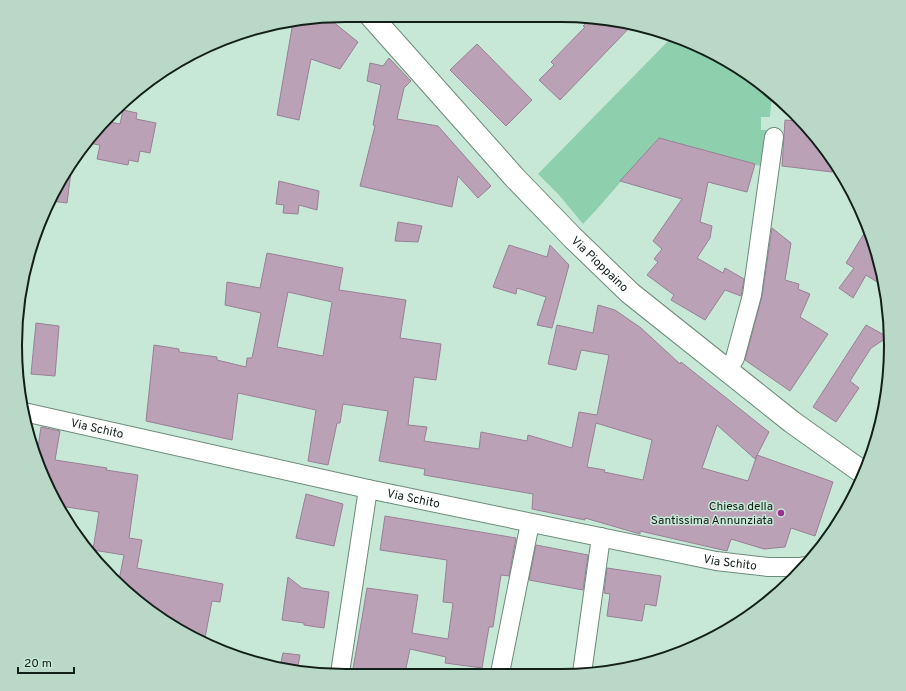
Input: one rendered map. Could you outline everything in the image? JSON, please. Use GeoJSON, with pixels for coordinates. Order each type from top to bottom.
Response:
{"type":"FeatureCollection","features":[{"type":"Feature","properties":{"kind":"main road","name":"Via Pioppaino"},"geometry":{"type":"LineString","coordinates":[[376,22],[514,178],[573,238],[630,292],[792,422],[859,470]]}},
{"type":"Feature","properties":{"kind":"street"},"geometry":{"type":"LineString","coordinates":[[728,370],[736,358],[752,295],[774,137]]}},
{"type":"Feature","properties":{"kind":"street","name":"Via Schito"},"geometry":{"type":"LineString","coordinates":[[29,413],[368,489],[716,561],[768,567],[796,567]]}},
{"type":"Feature","properties":{"kind":"street"},"geometry":{"type":"LineString","coordinates":[[341,669],[368,489]]}},
{"type":"Feature","properties":{"kind":"street"},"geometry":{"type":"LineString","coordinates":[[501,669],[530,523]]}},
{"type":"Feature","properties":{"kind":"street"},"geometry":{"type":"LineString","coordinates":[[583,668],[601,537]]}},
{"type":"Feature","properties":{"kind":"green space"},"geometry":{"type":"Polygon","coordinates":[[[668,41],[704,55],[722,65],[771,100],[770,117],[761,117],[761,130],[768,130],[764,167],[659,138],[583,224],[559,195],[538,174],[668,41]]]}},
{"type":"Feature","properties":{"kind":"building"},"geometry":{"type":"Polygon","coordinates":[[[334,23],[358,42],[340,69],[311,59],[299,120],[277,115],[292,27],[334,23]]]}},
{"type":"Feature","properties":{"kind":"building"},"geometry":{"type":"Polygon","coordinates":[[[586,23],[628,29],[560,100],[539,80],[554,65],[551,62],[585,27],[583,26],[586,23]]]}},
{"type":"Feature","properties":{"kind":"building"},"geometry":{"type":"Polygon","coordinates":[[[477,44],[532,100],[506,126],[450,70],[477,44]]]}},
{"type":"Feature","properties":{"kind":"building"},"geometry":{"type":"Polygon","coordinates":[[[389,58],[411,81],[404,88],[397,119],[438,126],[491,186],[478,198],[458,176],[452,207],[360,186],[375,126],[373,125],[381,85],[367,81],[370,63],[383,66],[389,58]]]}},
{"type":"Feature","properties":{"kind":"building"},"geometry":{"type":"Polygon","coordinates":[[[124,110],[137,113],[136,119],[156,123],[150,153],[140,151],[138,162],[129,160],[128,165],[97,159],[100,145],[93,144],[112,122],[120,124],[124,110]]]}},
{"type":"Feature","properties":{"kind":"building"},"geometry":{"type":"Polygon","coordinates":[[[785,120],[793,121],[804,132],[832,171],[832,172],[782,166],[785,120]]]}},
{"type":"Feature","properties":{"kind":"building"},"geometry":{"type":"Polygon","coordinates":[[[659,138],[755,164],[747,192],[708,182],[700,222],[712,226],[710,238],[697,258],[723,273],[725,268],[744,279],[741,296],[725,290],[705,320],[671,300],[674,295],[647,275],[658,262],[654,259],[662,249],[653,241],[682,199],[620,181],[659,138]]]}},
{"type":"Feature","properties":{"kind":"building"},"geometry":{"type":"Polygon","coordinates":[[[70,176],[67,203],[55,202],[70,176]]]}},
{"type":"Feature","properties":{"kind":"building"},"geometry":{"type":"Polygon","coordinates":[[[279,181],[319,191],[317,210],[299,205],[298,214],[283,213],[284,205],[276,204],[279,181]]]}},
{"type":"Feature","properties":{"kind":"building"},"geometry":{"type":"Polygon","coordinates":[[[398,222],[422,226],[418,242],[395,241],[398,222]]]}},
{"type":"Feature","properties":{"kind":"building"},"geometry":{"type":"Polygon","coordinates":[[[772,228],[791,243],[785,280],[799,284],[798,289],[810,294],[800,317],[828,334],[790,391],[745,360],[762,296],[772,228]]]}},
{"type":"Feature","properties":{"kind":"building"},"geometry":{"type":"Polygon","coordinates":[[[864,234],[878,283],[866,275],[853,298],[839,288],[854,268],[846,263],[864,234]]]}},
{"type":"Feature","properties":{"kind":"building"},"geometry":{"type":"Polygon","coordinates":[[[509,245],[547,257],[550,245],[569,265],[552,328],[537,325],[546,297],[517,288],[516,294],[493,287],[509,245]]]}},
{"type":"Feature","properties":{"kind":"building"},"geometry":{"type":"Polygon","coordinates":[[[267,253],[343,268],[339,290],[406,300],[400,338],[441,344],[436,380],[414,377],[408,425],[427,427],[424,441],[479,449],[481,432],[527,441],[528,435],[572,448],[579,412],[597,415],[609,355],[581,350],[576,370],[548,364],[557,325],[593,333],[598,305],[615,310],[641,328],[680,364],[681,362],[769,432],[757,455],[833,482],[815,536],[791,528],[785,547],[764,549],[731,539],[727,551],[640,531],[640,534],[585,518],[585,520],[532,509],[533,494],[424,475],[425,469],[379,461],[388,411],[343,404],[340,423],[337,423],[328,465],[308,461],[316,410],[238,393],[232,440],[146,421],[154,345],[179,349],[179,352],[217,357],[217,360],[246,367],[247,358],[252,358],[261,313],[225,305],[227,282],[260,288],[267,253]],[[288,292],[277,347],[323,356],[332,302],[288,292]],[[596,423],[587,467],[643,480],[652,440],[596,423]],[[717,425],[702,468],[748,481],[757,455],[755,459],[717,425]]]}},
{"type":"Feature","properties":{"kind":"building"},"geometry":{"type":"Polygon","coordinates":[[[36,323],[59,326],[55,376],[31,374],[36,323]]]}},
{"type":"Feature","properties":{"kind":"building"},"geometry":{"type":"Polygon","coordinates":[[[866,325],[883,335],[884,340],[871,348],[850,381],[859,388],[836,422],[813,407],[866,325]]]}},
{"type":"Feature","properties":{"kind":"building"},"geometry":{"type":"Polygon","coordinates":[[[41,427],[60,431],[55,460],[107,468],[106,470],[138,475],[129,538],[142,540],[137,568],[223,584],[220,602],[212,601],[205,637],[184,626],[149,602],[132,589],[120,577],[124,555],[95,550],[93,548],[99,512],[65,507],[55,489],[38,446],[41,427]]]}},
{"type":"Feature","properties":{"kind":"building"},"geometry":{"type":"Polygon","coordinates":[[[306,494],[343,504],[334,546],[296,538],[306,494]]]}},
{"type":"Feature","properties":{"kind":"building"},"geometry":{"type":"Polygon","coordinates":[[[385,516],[516,538],[509,576],[501,575],[493,627],[489,627],[482,668],[445,663],[446,657],[410,649],[406,669],[353,669],[367,588],[418,595],[412,633],[448,639],[453,603],[443,602],[447,560],[380,550],[385,516]]]}},
{"type":"Feature","properties":{"kind":"building"},"geometry":{"type":"Polygon","coordinates":[[[536,545],[588,555],[583,590],[529,580],[536,545]]]}},
{"type":"Feature","properties":{"kind":"building"},"geometry":{"type":"Polygon","coordinates":[[[607,568],[661,576],[656,606],[645,604],[642,621],[607,616],[610,594],[604,593],[607,568]]]}},
{"type":"Feature","properties":{"kind":"building"},"geometry":{"type":"Polygon","coordinates":[[[288,577],[302,588],[329,592],[324,628],[282,620],[288,577]]]}},
{"type":"Feature","properties":{"kind":"building"},"geometry":{"type":"Polygon","coordinates":[[[283,653],[300,655],[298,665],[281,663],[283,653]]]}},
{"type":"Feature","properties":{"kind":"place","name":"Chiesa della Santissima Annunziata"},"geometry":{"type":"Point","coordinates":[781,513]}}]}
